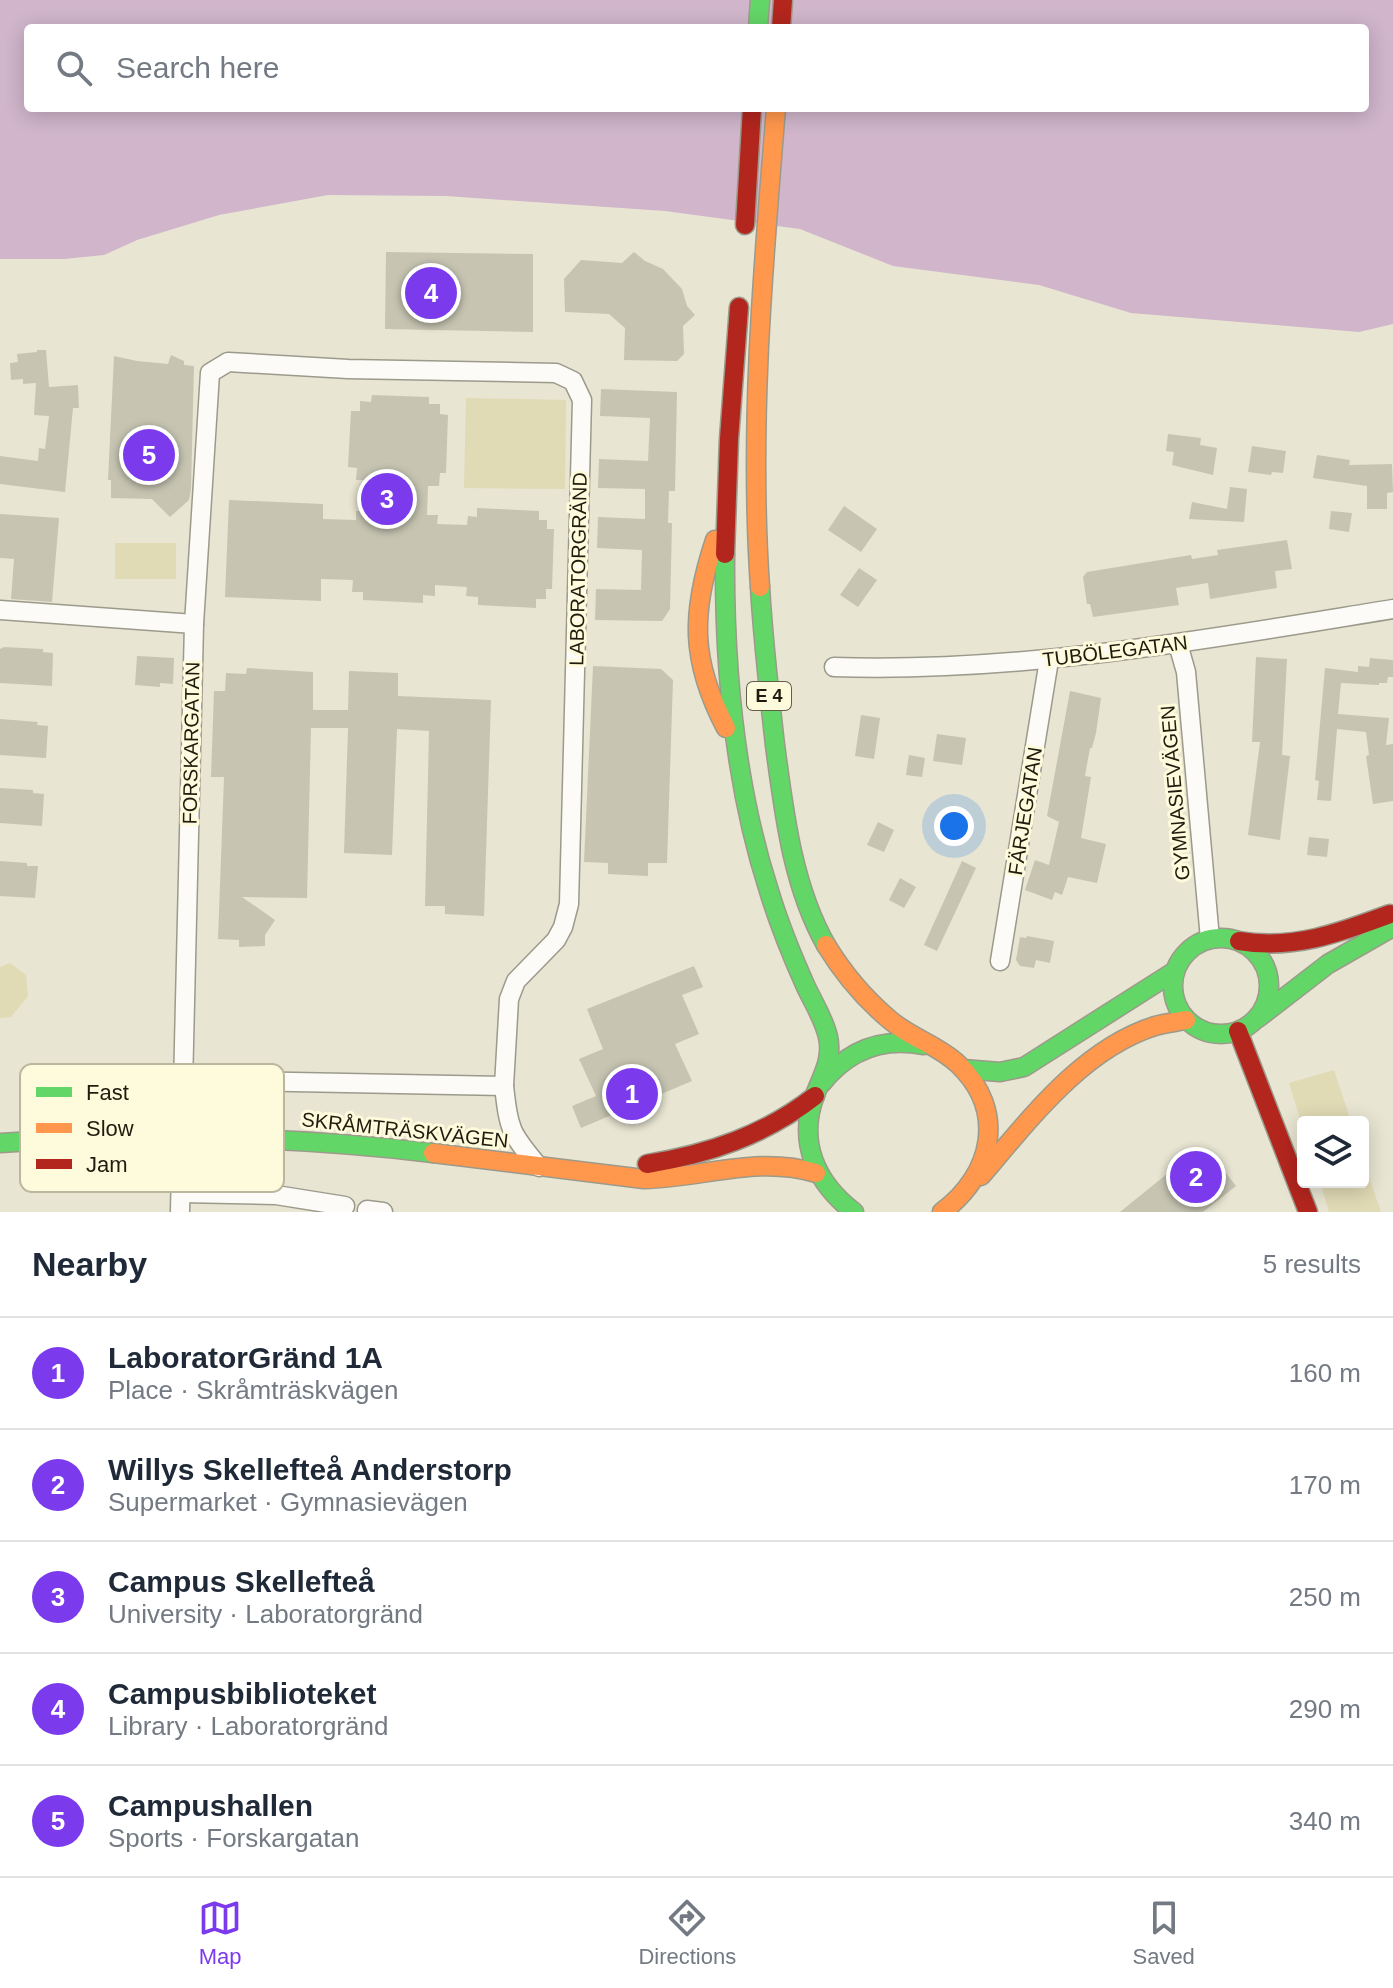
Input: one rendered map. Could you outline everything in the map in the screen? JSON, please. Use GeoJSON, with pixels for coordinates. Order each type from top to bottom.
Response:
{"type":"FeatureCollection","features":[{"type":"Feature","properties":{"kind":"main road"},"geometry":{"type":"LineString","coordinates":[[758,24],[760,0]]}},
{"type":"Feature","properties":{"kind":"main road"},"geometry":{"type":"LineString","coordinates":[[781,24],[783,0]]}},
{"type":"Feature","properties":{"kind":"main road"},"geometry":{"type":"LineString","coordinates":[[743,250],[752,112]]}},
{"type":"Feature","properties":{"kind":"main road","name":"E 4"},"geometry":{"type":"LineString","coordinates":[[776,112],[763,267],[756,421],[759,551],[766,674],[781,793],[795,870],[815,926],[833,957],[859,989],[889,1020],[957,1064]]}},
{"type":"Feature","properties":{"kind":"main road","name":"E 4"},"geometry":{"type":"LineString","coordinates":[[740,294],[725,514],[727,660],[737,747],[753,837],[775,909],[805,985],[824,1023],[829,1042],[828,1066],[816,1092]]}},
{"type":"Feature","properties":{"kind":"main road"},"geometry":{"type":"LineString","coordinates":[[725,514],[705,566],[696,606],[694,642],[717,712],[737,747]]}},
{"type":"Feature","properties":{"kind":"main road"},"geometry":{"type":"LineString","coordinates":[[957,1064],[1000,1072],[1024,1067],[1175,971],[1188,951],[1210,939],[1236,940],[1262,946],[1297,945],[1393,913]]}},
{"type":"Feature","properties":{"kind":"main road"},"geometry":{"type":"LineString","coordinates":[[1175,971],[1173,994],[1186,1020],[1207,1032],[1224,1035],[1243,1028],[1328,964],[1393,927]]}},
{"type":"Feature","properties":{"kind":"main road"},"geometry":{"type":"LineString","coordinates":[[1236,940],[1256,953],[1265,966],[1269,980],[1266,1003],[1261,1013],[1243,1028]]}},
{"type":"Feature","properties":{"kind":"main road"},"geometry":{"type":"LineString","coordinates":[[947,1210],[1043,1105],[1092,1062],[1151,1027],[1186,1020]]}},
{"type":"Feature","properties":{"kind":"main road"},"geometry":{"type":"LineString","coordinates":[[1243,1028],[1308,1212]]}},
{"type":"Feature","properties":{"kind":"main road","name":"SKRÅMTRÄSKVÄGEN"},"geometry":{"type":"LineString","coordinates":[[566,1170],[678,1160],[741,1141],[788,1117],[816,1092],[830,1072],[847,1057],[882,1043],[915,1043],[930,1047],[957,1064]]}},
{"type":"Feature","properties":{"kind":"main road"},"geometry":{"type":"LineString","coordinates":[[957,1064],[981,1095],[989,1123],[987,1153],[974,1183]]}},
{"type":"Feature","properties":{"kind":"main road"},"geometry":{"type":"LineString","coordinates":[[816,1092],[807,1125],[807,1140],[816,1173],[837,1201],[854,1212]]}},
{"type":"Feature","properties":{"kind":"main road","name":"SKRÅMTRÄSKVÄGEN"},"geometry":{"type":"LineString","coordinates":[[284,1139],[365,1145],[644,1179],[671,1179],[769,1162],[801,1166],[816,1173]]}},
{"type":"Feature","properties":{"kind":"street","name":"FORSKARGATAN"},"geometry":{"type":"LineString","coordinates":[[183,1064],[194,624],[210,373],[228,362]]}},
{"type":"Feature","properties":{"kind":"street","name":"LABORATORGRÄND"},"geometry":{"type":"LineString","coordinates":[[228,362],[348,369],[556,373],[573,381],[579,391],[582,400],[578,623],[569,904],[556,940],[516,981],[509,999],[504,1086],[508,1122],[515,1138],[539,1167]]}},
{"type":"Feature","properties":{"kind":"street","name":"TUBÖLEGATAN"},"geometry":{"type":"LineString","coordinates":[[834,667],[1049,660],[1178,644],[1393,609]]}},
{"type":"Feature","properties":{"kind":"street"},"geometry":{"type":"LineString","coordinates":[[0,610],[194,624]]}},
{"type":"Feature","properties":{"kind":"street","name":"GYMNASIEVÄGEN"},"geometry":{"type":"LineString","coordinates":[[1178,644],[1186,672],[1210,939]]}},
{"type":"Feature","properties":{"kind":"street","name":"FÄRJEGATAN"},"geometry":{"type":"LineString","coordinates":[[1000,961],[1049,660]]}},
{"type":"Feature","properties":{"kind":"street"},"geometry":{"type":"LineString","coordinates":[[284,1082],[504,1086]]}},
{"type":"Feature","properties":{"kind":"street","name":"FORSKARGATAN"},"geometry":{"type":"LineString","coordinates":[[180,1212],[181,1193]]}},
{"type":"Feature","properties":{"kind":"street"},"geometry":{"type":"LineString","coordinates":[[181,1193],[276,1195],[345,1206]]}},
{"type":"Feature","properties":{"kind":"shaded area"},"geometry":{"type":"Polygon","coordinates":[[[0,0],[1393,0],[1393,324],[1359,332],[1131,313],[1039,285],[893,266],[800,229],[665,211],[446,196],[328,195],[219,215],[137,240],[104,255],[64,259],[0,259],[0,0]]]}},
{"type":"Feature","properties":{"kind":"shaded area"},"geometry":{"type":"Polygon","coordinates":[[[466,398],[566,400],[565,489],[464,488],[466,398]]]}},
{"type":"Feature","properties":{"kind":"shaded area"},"geometry":{"type":"Polygon","coordinates":[[[115,543],[176,543],[176,579],[115,579],[115,543]]]}},
{"type":"Feature","properties":{"kind":"shaded area"},"geometry":{"type":"Polygon","coordinates":[[[10,963],[26,975],[28,996],[11,1017],[0,1018],[0,967],[10,963]]]}},
{"type":"Feature","properties":{"kind":"shaded area"},"geometry":{"type":"Polygon","coordinates":[[[1334,1070],[1349,1116],[1299,1116],[1289,1083],[1334,1070]]]}},
{"type":"Feature","properties":{"kind":"shaded area"},"geometry":{"type":"Polygon","coordinates":[[[1369,1177],[1381,1212],[1329,1212],[1322,1188],[1369,1188],[1369,1177]]]}},
{"type":"Feature","properties":{"kind":"building"},"geometry":{"type":"Polygon","coordinates":[[[386,252],[533,254],[533,332],[385,329],[386,252]]]}},
{"type":"Feature","properties":{"kind":"building"},"geometry":{"type":"Polygon","coordinates":[[[634,252],[663,269],[682,289],[687,306],[695,315],[683,326],[684,354],[677,361],[624,360],[625,328],[609,314],[565,312],[564,279],[581,260],[622,263],[634,252]]]}},
{"type":"Feature","properties":{"kind":"building"},"geometry":{"type":"Polygon","coordinates":[[[46,350],[49,387],[78,385],[79,408],[73,408],[65,492],[0,484],[0,456],[38,461],[39,448],[45,449],[49,416],[34,415],[36,383],[23,384],[23,379],[11,380],[10,363],[18,362],[17,354],[46,350]]]}},
{"type":"Feature","properties":{"kind":"building"},"geometry":{"type":"Polygon","coordinates":[[[171,355],[184,361],[184,365],[194,366],[191,489],[189,500],[170,517],[152,499],[111,498],[111,480],[108,480],[114,356],[168,364],[171,355]]]}},
{"type":"Feature","properties":{"kind":"building"},"geometry":{"type":"Polygon","coordinates":[[[601,389],[677,392],[675,491],[669,491],[668,523],[672,523],[670,609],[662,621],[595,620],[596,589],[641,590],[642,550],[597,548],[598,517],[645,519],[645,489],[598,488],[599,459],[648,461],[650,418],[600,416],[601,389]]]}},
{"type":"Feature","properties":{"kind":"building"},"geometry":{"type":"Polygon","coordinates":[[[372,395],[429,397],[429,404],[440,404],[440,414],[448,415],[446,473],[440,473],[439,486],[428,486],[427,515],[438,515],[437,524],[467,525],[468,516],[477,517],[477,508],[539,511],[539,520],[547,520],[547,529],[554,529],[552,589],[546,589],[546,599],[536,599],[536,608],[478,605],[478,597],[466,596],[467,587],[435,585],[435,596],[423,595],[423,603],[363,600],[363,592],[352,592],[353,580],[321,579],[321,601],[225,597],[229,500],[323,504],[323,519],[356,520],[356,511],[367,511],[368,480],[356,480],[357,468],[348,467],[351,411],[360,411],[360,401],[371,402],[372,395]]]}},
{"type":"Feature","properties":{"kind":"building"},"geometry":{"type":"Polygon","coordinates":[[[1168,434],[1201,438],[1200,445],[1217,448],[1213,475],[1172,465],[1174,452],[1166,451],[1168,434]]]}},
{"type":"Feature","properties":{"kind":"building"},"geometry":{"type":"Polygon","coordinates":[[[1252,446],[1286,451],[1283,473],[1248,472],[1252,446]]]}},
{"type":"Feature","properties":{"kind":"building"},"geometry":{"type":"Polygon","coordinates":[[[1317,455],[1350,460],[1349,465],[1392,464],[1393,492],[1387,493],[1387,509],[1367,509],[1367,486],[1313,478],[1317,455]]]}},
{"type":"Feature","properties":{"kind":"building"},"geometry":{"type":"Polygon","coordinates":[[[1230,487],[1247,489],[1244,522],[1189,519],[1192,502],[1227,509],[1230,487]]]}},
{"type":"Feature","properties":{"kind":"building"},"geometry":{"type":"Polygon","coordinates":[[[844,506],[877,529],[861,552],[828,530],[844,506]]]}},
{"type":"Feature","properties":{"kind":"building"},"geometry":{"type":"Polygon","coordinates":[[[1331,511],[1352,513],[1349,532],[1329,529],[1331,511]]]}},
{"type":"Feature","properties":{"kind":"building"},"geometry":{"type":"Polygon","coordinates":[[[0,514],[59,518],[52,602],[11,599],[14,559],[0,558],[0,514]]]}},
{"type":"Feature","properties":{"kind":"building"},"geometry":{"type":"Polygon","coordinates":[[[1287,540],[1292,569],[1275,571],[1277,588],[1210,599],[1208,583],[1176,588],[1179,605],[1093,617],[1090,604],[1087,604],[1083,577],[1087,572],[1191,555],[1192,559],[1218,555],[1217,550],[1287,540]]]}},
{"type":"Feature","properties":{"kind":"building"},"geometry":{"type":"Polygon","coordinates":[[[859,568],[877,580],[858,607],[840,595],[859,568]]]}},
{"type":"Feature","properties":{"kind":"building"},"geometry":{"type":"Polygon","coordinates":[[[0,649],[43,649],[43,652],[53,653],[52,686],[0,683],[0,649]]]}},
{"type":"Feature","properties":{"kind":"building"},"geometry":{"type":"Polygon","coordinates":[[[137,656],[174,658],[173,684],[160,683],[160,687],[135,685],[137,656]]]}},
{"type":"Feature","properties":{"kind":"building"},"geometry":{"type":"Polygon","coordinates":[[[1256,657],[1287,659],[1282,755],[1290,756],[1280,840],[1248,835],[1260,742],[1252,742],[1256,657]]]}},
{"type":"Feature","properties":{"kind":"building"},"geometry":{"type":"Polygon","coordinates":[[[1370,658],[1393,660],[1393,677],[1388,677],[1387,683],[1379,685],[1341,683],[1338,714],[1389,718],[1386,745],[1393,744],[1393,801],[1373,804],[1366,732],[1337,729],[1331,801],[1317,800],[1319,781],[1315,780],[1325,668],[1358,672],[1358,666],[1369,667],[1370,658]]]}},
{"type":"Feature","properties":{"kind":"building"},"geometry":{"type":"Polygon","coordinates":[[[593,666],[661,669],[673,680],[667,863],[648,863],[648,876],[608,874],[608,863],[584,862],[593,666]]]}},
{"type":"Feature","properties":{"kind":"building"},"geometry":{"type":"Polygon","coordinates":[[[247,668],[313,672],[313,710],[348,710],[349,671],[398,673],[398,696],[491,700],[484,916],[445,914],[445,906],[425,906],[429,731],[397,729],[392,855],[344,853],[348,728],[311,728],[307,898],[242,897],[275,920],[265,935],[265,946],[239,947],[239,940],[218,939],[224,777],[211,777],[214,691],[225,691],[226,673],[246,674],[247,668]]]}},
{"type":"Feature","properties":{"kind":"building"},"geometry":{"type":"Polygon","coordinates":[[[1070,691],[1101,698],[1085,776],[1091,777],[1081,838],[1106,844],[1097,883],[1068,877],[1062,895],[1055,892],[1052,900],[1025,890],[1035,860],[1049,865],[1059,822],[1047,816],[1070,691]]]}},
{"type":"Feature","properties":{"kind":"building"},"geometry":{"type":"Polygon","coordinates":[[[861,715],[880,718],[874,759],[855,756],[861,715]]]}},
{"type":"Feature","properties":{"kind":"building"},"geometry":{"type":"Polygon","coordinates":[[[0,719],[38,722],[37,725],[48,726],[46,758],[0,755],[0,719]]]}},
{"type":"Feature","properties":{"kind":"building"},"geometry":{"type":"Polygon","coordinates":[[[937,734],[966,738],[962,765],[933,761],[937,734]]]}},
{"type":"Feature","properties":{"kind":"building"},"geometry":{"type":"Polygon","coordinates":[[[909,755],[925,758],[922,777],[906,775],[909,755]]]}},
{"type":"Feature","properties":{"kind":"building"},"geometry":{"type":"Polygon","coordinates":[[[0,788],[33,790],[33,793],[44,794],[42,826],[0,823],[0,788]]]}},
{"type":"Feature","properties":{"kind":"building"},"geometry":{"type":"Polygon","coordinates":[[[878,822],[894,830],[884,852],[867,845],[878,822]]]}},
{"type":"Feature","properties":{"kind":"building"},"geometry":{"type":"Polygon","coordinates":[[[1309,837],[1329,839],[1327,857],[1307,855],[1309,837]]]}},
{"type":"Feature","properties":{"kind":"building"},"geometry":{"type":"Polygon","coordinates":[[[0,861],[38,866],[35,898],[0,896],[0,861]]]}},
{"type":"Feature","properties":{"kind":"building"},"geometry":{"type":"Polygon","coordinates":[[[962,861],[976,868],[937,951],[924,945],[962,861]]]}},
{"type":"Feature","properties":{"kind":"building"},"geometry":{"type":"Polygon","coordinates":[[[900,878],[916,887],[904,908],[889,900],[900,878]]]}},
{"type":"Feature","properties":{"kind":"building"},"geometry":{"type":"Polygon","coordinates":[[[1020,937],[1054,941],[1050,963],[1036,960],[1034,968],[1020,966],[1016,960],[1020,937]]]}},
{"type":"Feature","properties":{"kind":"building"},"geometry":{"type":"Polygon","coordinates":[[[694,966],[703,987],[682,995],[699,1034],[675,1044],[692,1081],[581,1128],[572,1106],[596,1096],[579,1059],[603,1049],[587,1009],[694,966]]]}},
{"type":"Feature","properties":{"kind":"building"},"geometry":{"type":"Polygon","coordinates":[[[1214,1158],[1236,1186],[1203,1212],[1120,1212],[1173,1169],[1214,1158]]]}},
{"type":"Feature","properties":{"kind":"traffic: fast"},"geometry":{"type":"LineString","coordinates":[[758,24],[760,0]]}},
{"type":"Feature","properties":{"kind":"traffic: fast"},"geometry":{"type":"LineString","coordinates":[[725,554],[729,681],[747,809],[777,916],[828,1037],[826,1067],[810,1112],[809,1145],[820,1175],[854,1212]]}},
{"type":"Feature","properties":{"kind":"traffic: fast"},"geometry":{"type":"LineString","coordinates":[[760,587],[764,646],[786,822],[805,898],[826,945]]}},
{"type":"Feature","properties":{"kind":"traffic: fast"},"geometry":{"type":"LineString","coordinates":[[1258,1018],[1328,964],[1393,927]]}},
{"type":"Feature","properties":{"kind":"traffic: fast"},"geometry":{"type":"LineString","coordinates":[[1221,938],[1240,941],[1255,952],[1266,967],[1269,986],[1266,1005],[1255,1020],[1240,1031],[1221,1034],[1202,1031],[1187,1020],[1176,1005],[1173,986],[1176,967],[1187,952],[1202,941],[1221,938]]}},
{"type":"Feature","properties":{"kind":"traffic: fast"},"geometry":{"type":"LineString","coordinates":[[963,1069],[1000,1072],[1024,1067],[1175,971]]}},
{"type":"Feature","properties":{"kind":"traffic: fast"},"geometry":{"type":"LineString","coordinates":[[821,1084],[842,1063],[866,1049],[893,1043],[923,1045]]}},
{"type":"Feature","properties":{"kind":"traffic: fast"},"geometry":{"type":"LineString","coordinates":[[284,1141],[433,1153]]}},
{"type":"Feature","properties":{"kind":"traffic: fast"},"geometry":{"type":"LineString","coordinates":[[0,1143],[20,1142]]}},
{"type":"Feature","properties":{"kind":"traffic: slow"},"geometry":{"type":"LineString","coordinates":[[760,587],[757,407],[762,287],[776,112]]}},
{"type":"Feature","properties":{"kind":"traffic: slow"},"geometry":{"type":"LineString","coordinates":[[715,540],[702,590],[698,636],[706,680],[726,728]]}},
{"type":"Feature","properties":{"kind":"traffic: slow"},"geometry":{"type":"LineString","coordinates":[[826,945],[847,975],[890,1020],[958,1064],[973,1082],[983,1102],[988,1121],[988,1141],[982,1161],[959,1197],[942,1212]]}},
{"type":"Feature","properties":{"kind":"traffic: slow"},"geometry":{"type":"LineString","coordinates":[[981,1176],[1038,1110],[1104,1051],[1155,1026],[1186,1020]]}},
{"type":"Feature","properties":{"kind":"traffic: slow"},"geometry":{"type":"LineString","coordinates":[[433,1153],[644,1179],[773,1166],[816,1173]]}},
{"type":"Feature","properties":{"kind":"traffic: jam"},"geometry":{"type":"LineString","coordinates":[[781,24],[783,0]]}},
{"type":"Feature","properties":{"kind":"traffic: jam"},"geometry":{"type":"LineString","coordinates":[[745,225],[752,112]]}},
{"type":"Feature","properties":{"kind":"traffic: jam"},"geometry":{"type":"LineString","coordinates":[[725,554],[729,439],[739,307]]}},
{"type":"Feature","properties":{"kind":"traffic: jam"},"geometry":{"type":"LineString","coordinates":[[1239,941],[1279,943],[1316,938],[1390,914]]}},
{"type":"Feature","properties":{"kind":"traffic: jam"},"geometry":{"type":"LineString","coordinates":[[1238,1031],[1308,1212]]}},
{"type":"Feature","properties":{"kind":"traffic: jam"},"geometry":{"type":"LineString","coordinates":[[647,1164],[692,1155],[736,1141],[776,1122],[815,1096]]}},
{"type":"Feature","properties":{"kind":"place","name":"Campusbiblioteket"},"geometry":{"type":"Point","coordinates":[431,293]}},
{"type":"Feature","properties":{"kind":"place","name":"Campushallen"},"geometry":{"type":"Point","coordinates":[149,455]}},
{"type":"Feature","properties":{"kind":"place","name":"Campus Skellefteå"},"geometry":{"type":"Point","coordinates":[387,499]}},
{"type":"Feature","properties":{"kind":"place","name":"LaboratorGränd 1A"},"geometry":{"type":"Point","coordinates":[632,1094]}},
{"type":"Feature","properties":{"kind":"place","name":"Willys Skellefteå Anderstorp"},"geometry":{"type":"Point","coordinates":[1196,1177]}}]}
